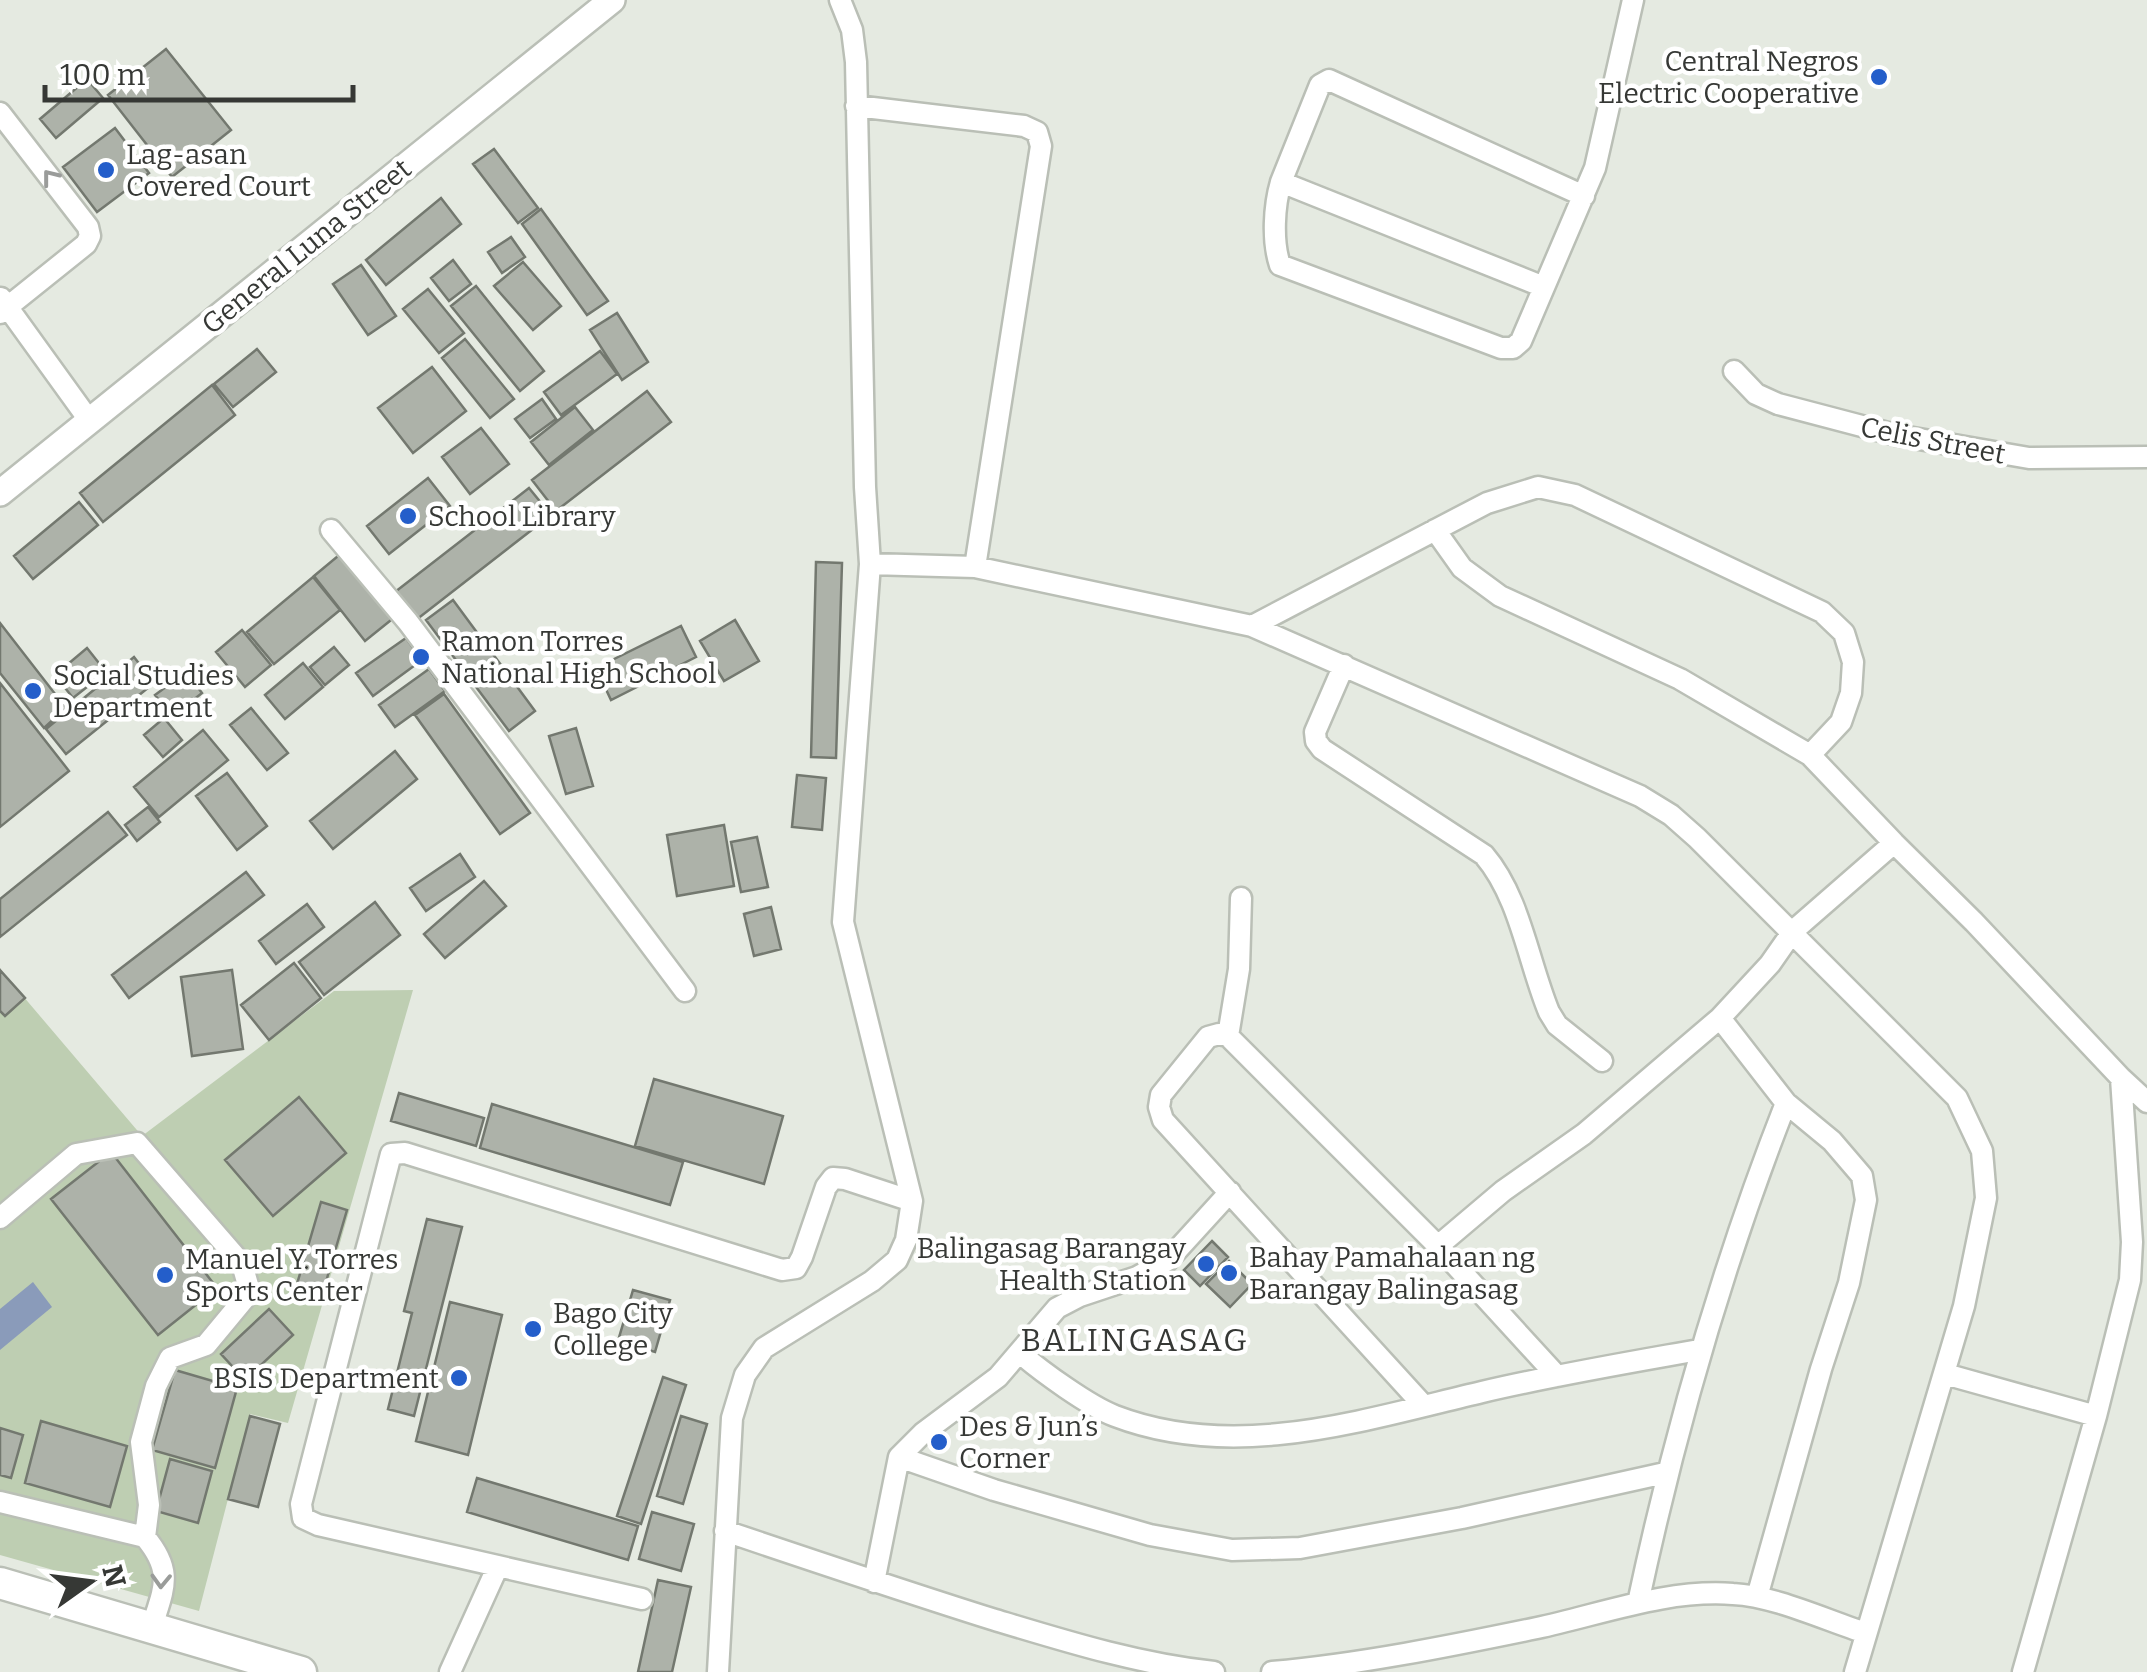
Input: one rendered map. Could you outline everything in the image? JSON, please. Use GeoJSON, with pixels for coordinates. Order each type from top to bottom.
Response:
{"type":"FeatureCollection","features":[{"type":"Feature","properties":{"kind":"highway"},"geometry":{"type":"LineString","coordinates":[[0,1583],[250,1665],[301,1672]]}},
{"type":"Feature","properties":{"kind":"main road","name":"General Luna Street"},"geometry":{"type":"LineString","coordinates":[[0,493],[612,0]]}},
{"type":"Feature","properties":{"kind":"street"},"geometry":{"type":"LineString","coordinates":[[718,1672],[732,1418],[744,1375],[764,1348],[872,1281],[897,1260],[906,1240],[912,1201],[843,922],[870,564],[852,30],[840,0]]}},
{"type":"Feature","properties":{"kind":"street"},"geometry":{"type":"LineString","coordinates":[[1584,196],[1329,80],[1320,86],[1280,182],[1276,254],[1280,265],[1288,269],[1501,348],[1513,348],[1522,341],[1584,196],[1600,150],[1633,0]]}},
{"type":"Feature","properties":{"kind":"street"},"geometry":{"type":"LineString","coordinates":[[856,106],[1024,126],[1036,132],[1041,146],[975,567]]}},
{"type":"Feature","properties":{"kind":"street"},"geometry":{"type":"LineString","coordinates":[[0,113],[88,226],[90,236],[86,244],[3,305],[89,420]]}},
{"type":"Feature","properties":{"kind":"street"},"geometry":{"type":"LineString","coordinates":[[1280,182],[1544,288]]}},
{"type":"Feature","properties":{"kind":"street","name":"Celis Street"},"geometry":{"type":"LineString","coordinates":[[1734,370],[1756,394],[1778,404],[1896,435],[2029,458],[2147,457]]}},
{"type":"Feature","properties":{"kind":"street"},"geometry":{"type":"LineString","coordinates":[[1252,626],[1487,503],[1538,487],[1575,494],[1822,612],[1844,633],[1853,662],[1851,693],[1841,722],[1810,755]]}},
{"type":"Feature","properties":{"kind":"street"},"geometry":{"type":"LineString","coordinates":[[331,530],[408,622],[684,991]]}},
{"type":"Feature","properties":{"kind":"street"},"geometry":{"type":"LineString","coordinates":[[1435,530],[1462,568],[1500,596],[1680,679],[1810,755],[2147,1102]]}},
{"type":"Feature","properties":{"kind":"street"},"geometry":{"type":"LineString","coordinates":[[870,564],[975,567],[1252,626],[1640,796],[1672,815],[1956,1098],[1982,1151],[1986,1198],[1968,1291],[1855,1672]]}},
{"type":"Feature","properties":{"kind":"street"},"geometry":{"type":"LineString","coordinates":[[1344,665],[1316,732],[1316,741],[1322,749],[1490,862],[1509,897],[1549,1012],[1557,1025],[1602,1061]]}},
{"type":"Feature","properties":{"kind":"street"},"geometry":{"type":"LineString","coordinates":[[1438,1246],[1503,1191],[1584,1134],[1720,1018],[1770,964],[1792,931],[1894,842]]}},
{"type":"Feature","properties":{"kind":"street"},"geometry":{"type":"LineString","coordinates":[[1228,1036],[1239,969],[1241,898]]}},
{"type":"Feature","properties":{"kind":"street"},"geometry":{"type":"LineString","coordinates":[[1720,1018],[1786,1102],[1832,1140],[1862,1176],[1866,1200],[1849,1283],[1757,1596]]}},
{"type":"Feature","properties":{"kind":"street"},"geometry":{"type":"LineString","coordinates":[[1424,1406],[1163,1120],[1161,1095],[1208,1037],[1228,1036],[1438,1246],[1557,1376]]}},
{"type":"Feature","properties":{"kind":"street"},"geometry":{"type":"LineString","coordinates":[[2023,1672],[2096,1416],[2133,1259],[2121,1078]]}},
{"type":"Feature","properties":{"kind":"street"},"geometry":{"type":"LineString","coordinates":[[1638,1603],[1666,1473],[1699,1350],[1786,1102]]}},
{"type":"Feature","properties":{"kind":"street"},"geometry":{"type":"LineString","coordinates":[[0,1218],[76,1154],[137,1143],[242,1264],[248,1276],[250,1292],[241,1305],[206,1345],[170,1358],[156,1386],[141,1442],[149,1504],[146,1537]]}},
{"type":"Feature","properties":{"kind":"street"},"geometry":{"type":"LineString","coordinates":[[642,1599],[318,1525],[303,1518],[301,1504],[391,1154],[406,1153],[782,1270],[796,1268],[826,1186],[833,1178],[912,1201]]}},
{"type":"Feature","properties":{"kind":"street"},"geometry":{"type":"LineString","coordinates":[[874,1582],[899,1457],[923,1433],[998,1377],[1057,1308],[1138,1277],[1168,1260],[1230,1192]]}},
{"type":"Feature","properties":{"kind":"street"},"geometry":{"type":"LineString","coordinates":[[1020,1353],[1112,1415],[1162,1430],[1218,1437],[1330,1427],[1557,1376],[1699,1350]]}},
{"type":"Feature","properties":{"kind":"street"},"geometry":{"type":"LineString","coordinates":[[1945,1374],[2096,1416]]}},
{"type":"Feature","properties":{"kind":"street"},"geometry":{"type":"LineString","coordinates":[[899,1457],[994,1490],[1150,1535],[1232,1550],[1300,1548],[1462,1518],[1666,1473]]}},
{"type":"Feature","properties":{"kind":"street"},"geometry":{"type":"LineString","coordinates":[[0,1502],[146,1537],[161,1556],[165,1584],[151,1630]]}},
{"type":"Feature","properties":{"kind":"street"},"geometry":{"type":"LineString","coordinates":[[725,1531],[1073,1644],[1214,1672]]}},
{"type":"Feature","properties":{"kind":"street"},"geometry":{"type":"LineString","coordinates":[[450,1672],[498,1566]]}},
{"type":"Feature","properties":{"kind":"street"},"geometry":{"type":"LineString","coordinates":[[1272,1672],[1370,1659],[1540,1627],[1638,1603],[1705,1594],[1757,1596],[1866,1633]]}},
{"type":"Feature","properties":{"kind":"green space","name":"Manuel Y. Torres Sports Center"},"geometry":{"type":"Polygon","coordinates":[[[0,969],[142,1136],[334,991],[413,990],[288,1423],[250,1414],[199,1611],[0,1555],[0,969]]]}},
{"type":"Feature","properties":{"kind":"water"},"geometry":{"type":"Polygon","coordinates":[[[33,1282],[52,1307],[0,1350],[0,1309],[33,1282]]]}},
{"type":"Feature","properties":{"kind":"building"},"geometry":{"type":"Polygon","coordinates":[[[166,49],[231,130],[172,177],[108,95],[166,49]]]}},
{"type":"Feature","properties":{"kind":"building"},"geometry":{"type":"Polygon","coordinates":[[[87,79],[103,98],[56,138],[40,119],[87,79]]]}},
{"type":"Feature","properties":{"kind":"building","name":"Lag-asan Covered Court"},"geometry":{"type":"Polygon","coordinates":[[[115,128],[149,173],[97,212],[63,167],[115,128]]]}},
{"type":"Feature","properties":{"kind":"building"},"geometry":{"type":"Polygon","coordinates":[[[494,149],[538,208],[518,223],[473,164],[494,149]]]}},
{"type":"Feature","properties":{"kind":"building"},"geometry":{"type":"Polygon","coordinates":[[[441,198],[461,224],[386,285],[366,260],[441,198]]]}},
{"type":"Feature","properties":{"kind":"building"},"geometry":{"type":"Polygon","coordinates":[[[541,209],[608,301],[587,315],[522,224],[541,209]]]}},
{"type":"Feature","properties":{"kind":"building"},"geometry":{"type":"Polygon","coordinates":[[[511,237],[525,257],[502,273],[488,252],[511,237]]]}},
{"type":"Feature","properties":{"kind":"building"},"geometry":{"type":"Polygon","coordinates":[[[453,260],[471,284],[449,301],[431,278],[453,260]]]}},
{"type":"Feature","properties":{"kind":"building"},"geometry":{"type":"Polygon","coordinates":[[[523,262],[561,306],[533,330],[494,286],[523,262]]]}},
{"type":"Feature","properties":{"kind":"building"},"geometry":{"type":"Polygon","coordinates":[[[361,265],[396,316],[368,335],[333,284],[361,265]]]}},
{"type":"Feature","properties":{"kind":"building"},"geometry":{"type":"Polygon","coordinates":[[[476,286],[544,371],[520,391],[451,306],[476,286]]]}},
{"type":"Feature","properties":{"kind":"building"},"geometry":{"type":"Polygon","coordinates":[[[428,289],[464,333],[439,353],[403,309],[428,289]]]}},
{"type":"Feature","properties":{"kind":"building"},"geometry":{"type":"Polygon","coordinates":[[[617,313],[648,362],[622,380],[590,330],[617,313]]]}},
{"type":"Feature","properties":{"kind":"building"},"geometry":{"type":"Polygon","coordinates":[[[465,339],[514,399],[490,418],[442,358],[465,339]]]}},
{"type":"Feature","properties":{"kind":"building"},"geometry":{"type":"Polygon","coordinates":[[[257,349],[276,372],[233,407],[214,384],[257,349]]]}},
{"type":"Feature","properties":{"kind":"building"},"geometry":{"type":"Polygon","coordinates":[[[600,351],[617,374],[561,415],[544,392],[600,351]]]}},
{"type":"Feature","properties":{"kind":"building"},"geometry":{"type":"Polygon","coordinates":[[[432,367],[466,411],[413,453],[378,408],[432,367]]]}},
{"type":"Feature","properties":{"kind":"building"},"geometry":{"type":"Polygon","coordinates":[[[212,385],[235,415],[103,522],[80,493],[212,385]]]}},
{"type":"Feature","properties":{"kind":"building"},"geometry":{"type":"Polygon","coordinates":[[[647,391],[671,422],[556,511],[532,480],[647,391]]]}},
{"type":"Feature","properties":{"kind":"building"},"geometry":{"type":"Polygon","coordinates":[[[542,399],[556,419],[530,438],[515,419],[542,399]]]}},
{"type":"Feature","properties":{"kind":"building"},"geometry":{"type":"Polygon","coordinates":[[[575,407],[593,430],[549,465],[531,442],[575,407]]]}},
{"type":"Feature","properties":{"kind":"building"},"geometry":{"type":"Polygon","coordinates":[[[481,428],[509,464],[470,494],[442,457],[481,428]]]}},
{"type":"Feature","properties":{"kind":"building","name":"School Library"},"geometry":{"type":"Polygon","coordinates":[[[428,478],[450,506],[389,554],[367,526],[428,478]]]}},
{"type":"Feature","properties":{"kind":"building"},"geometry":{"type":"Polygon","coordinates":[[[529,488],[551,515],[416,620],[395,592],[529,488]]]}},
{"type":"Feature","properties":{"kind":"building"},"geometry":{"type":"Polygon","coordinates":[[[79,502],[98,525],[33,579],[14,556],[79,502]]]}},
{"type":"Feature","properties":{"kind":"building"},"geometry":{"type":"Polygon","coordinates":[[[344,551],[396,616],[365,641],[314,576],[344,551]]]}},
{"type":"Feature","properties":{"kind":"building"},"geometry":{"type":"Polygon","coordinates":[[[816,562],[842,563],[836,758],[811,757],[816,562]]]}},
{"type":"Feature","properties":{"kind":"building"},"geometry":{"type":"Polygon","coordinates":[[[313,577],[340,610],[274,664],[247,632],[313,577]]]}},
{"type":"Feature","properties":{"kind":"building"},"geometry":{"type":"Polygon","coordinates":[[[453,600],[535,711],[509,731],[426,620],[453,600]]]}},
{"type":"Feature","properties":{"kind":"building"},"geometry":{"type":"Polygon","coordinates":[[[735,620],[759,661],[724,681],[700,641],[735,620]]]}},
{"type":"Feature","properties":{"kind":"building","name":"Social Studies Department"},"geometry":{"type":"Polygon","coordinates":[[[0,623],[66,708],[44,728],[0,673],[0,623]]]}},
{"type":"Feature","properties":{"kind":"building"},"geometry":{"type":"Polygon","coordinates":[[[681,626],[696,657],[611,700],[596,668],[681,626]]]}},
{"type":"Feature","properties":{"kind":"building"},"geometry":{"type":"Polygon","coordinates":[[[242,630],[271,665],[245,687],[216,652],[242,630]]]}},
{"type":"Feature","properties":{"kind":"building"},"geometry":{"type":"Polygon","coordinates":[[[406,638],[422,660],[373,696],[356,673],[406,638]]]}},
{"type":"Feature","properties":{"kind":"building"},"geometry":{"type":"Polygon","coordinates":[[[334,647],[349,665],[325,685],[310,667],[334,647]]]}},
{"type":"Feature","properties":{"kind":"building"},"geometry":{"type":"Polygon","coordinates":[[[87,648],[106,672],[73,698],[55,675],[87,648]]]}},
{"type":"Feature","properties":{"kind":"building"},"geometry":{"type":"Polygon","coordinates":[[[134,657],[154,683],[66,754],[46,729],[134,657]]]}},
{"type":"Feature","properties":{"kind":"building"},"geometry":{"type":"Polygon","coordinates":[[[303,663],[323,687],[285,719],[265,695],[303,663]]]}},
{"type":"Feature","properties":{"kind":"building"},"geometry":{"type":"Polygon","coordinates":[[[429,669],[445,691],[395,727],[379,705],[429,669]]]}},
{"type":"Feature","properties":{"kind":"building"},"geometry":{"type":"Polygon","coordinates":[[[186,672],[202,693],[172,717],[155,695],[186,672]]]}},
{"type":"Feature","properties":{"kind":"building"},"geometry":{"type":"Polygon","coordinates":[[[0,683],[69,771],[0,827],[0,683]]]}},
{"type":"Feature","properties":{"kind":"building"},"geometry":{"type":"Polygon","coordinates":[[[444,694],[530,813],[500,834],[415,715],[444,694]]]}},
{"type":"Feature","properties":{"kind":"building"},"geometry":{"type":"Polygon","coordinates":[[[251,708],[288,753],[267,770],[230,725],[251,708]]]}},
{"type":"Feature","properties":{"kind":"building"},"geometry":{"type":"Polygon","coordinates":[[[164,718],[182,740],[163,757],[144,735],[164,718]]]}},
{"type":"Feature","properties":{"kind":"building"},"geometry":{"type":"Polygon","coordinates":[[[576,728],[593,786],[566,794],[549,736],[576,728]]]}},
{"type":"Feature","properties":{"kind":"building"},"geometry":{"type":"Polygon","coordinates":[[[203,730],[228,760],[159,817],[134,787],[203,730]]]}},
{"type":"Feature","properties":{"kind":"building"},"geometry":{"type":"Polygon","coordinates":[[[395,751],[417,779],[333,849],[310,821],[395,751]]]}},
{"type":"Feature","properties":{"kind":"building"},"geometry":{"type":"Polygon","coordinates":[[[227,773],[267,826],[237,850],[196,796],[227,773]]]}},
{"type":"Feature","properties":{"kind":"building"},"geometry":{"type":"Polygon","coordinates":[[[797,775],[826,778],[822,830],[792,827],[797,775]]]}},
{"type":"Feature","properties":{"kind":"building"},"geometry":{"type":"Polygon","coordinates":[[[148,807],[160,822],[137,841],[125,825],[148,807]]]}},
{"type":"Feature","properties":{"kind":"building"},"geometry":{"type":"Polygon","coordinates":[[[108,812],[127,835],[0,937],[0,899],[108,812]]]}},
{"type":"Feature","properties":{"kind":"building"},"geometry":{"type":"Polygon","coordinates":[[[724,825],[734,886],[677,896],[667,835],[724,825]]]}},
{"type":"Feature","properties":{"kind":"building"},"geometry":{"type":"Polygon","coordinates":[[[757,837],[768,887],[741,892],[731,842],[757,837]]]}},
{"type":"Feature","properties":{"kind":"building"},"geometry":{"type":"Polygon","coordinates":[[[460,854],[475,877],[426,911],[410,888],[460,854]]]}},
{"type":"Feature","properties":{"kind":"building"},"geometry":{"type":"Polygon","coordinates":[[[246,872],[264,895],[129,998],[112,975],[246,872]]]}},
{"type":"Feature","properties":{"kind":"building"},"geometry":{"type":"Polygon","coordinates":[[[484,881],[506,906],[445,958],[424,934],[484,881]]]}},
{"type":"Feature","properties":{"kind":"building"},"geometry":{"type":"Polygon","coordinates":[[[375,902],[400,935],[324,995],[299,962],[375,902]]]}},
{"type":"Feature","properties":{"kind":"building"},"geometry":{"type":"Polygon","coordinates":[[[307,904],[324,927],[276,964],[259,941],[307,904]]]}},
{"type":"Feature","properties":{"kind":"building"},"geometry":{"type":"Polygon","coordinates":[[[771,907],[781,949],[754,956],[744,914],[771,907]]]}},
{"type":"Feature","properties":{"kind":"building"},"geometry":{"type":"Polygon","coordinates":[[[294,963],[321,998],[269,1040],[241,1005],[294,963]]]}},
{"type":"Feature","properties":{"kind":"building"},"geometry":{"type":"Polygon","coordinates":[[[0,970],[25,998],[5,1016],[0,1011],[0,970]]]}},
{"type":"Feature","properties":{"kind":"building"},"geometry":{"type":"Polygon","coordinates":[[[232,970],[243,1049],[192,1056],[181,977],[232,970]]]}},
{"type":"Feature","properties":{"kind":"building"},"geometry":{"type":"Polygon","coordinates":[[[654,1079],[783,1116],[764,1184],[635,1146],[654,1079]]]}},
{"type":"Feature","properties":{"kind":"building"},"geometry":{"type":"Polygon","coordinates":[[[399,1093],[484,1118],[476,1146],[391,1121],[399,1093]]]}},
{"type":"Feature","properties":{"kind":"building"},"geometry":{"type":"Polygon","coordinates":[[[299,1097],[346,1153],[273,1216],[225,1160],[299,1097]]]}},
{"type":"Feature","properties":{"kind":"building"},"geometry":{"type":"Polygon","coordinates":[[[492,1104],[683,1162],[670,1205],[480,1148],[492,1104]]]}},
{"type":"Feature","properties":{"kind":"building"},"geometry":{"type":"Polygon","coordinates":[[[111,1152],[217,1288],[158,1335],[51,1199],[111,1152]]]}},
{"type":"Feature","properties":{"kind":"building"},"geometry":{"type":"Polygon","coordinates":[[[321,1202],[347,1210],[323,1292],[297,1284],[321,1202]]]}},
{"type":"Feature","properties":{"kind":"building"},"geometry":{"type":"Polygon","coordinates":[[[427,1219],[462,1227],[414,1416],[388,1409],[412,1313],[404,1311],[427,1219]]]}},
{"type":"Feature","properties":{"kind":"building","name":"Balingasag Barangay Health Station"},"geometry":{"type":"Polygon","coordinates":[[[1212,1241],[1228,1257],[1200,1286],[1184,1270],[1212,1241]]]}},
{"type":"Feature","properties":{"kind":"building","name":"Bahay Pamahalaan ng Barangay Balingasag"},"geometry":{"type":"Polygon","coordinates":[[[1229,1261],[1252,1284],[1230,1307],[1206,1284],[1229,1261]]]}},
{"type":"Feature","properties":{"kind":"building"},"geometry":{"type":"Polygon","coordinates":[[[633,1290],[670,1300],[655,1352],[618,1341],[633,1290]]]}},
{"type":"Feature","properties":{"kind":"building","name":"BSIS Department"},"geometry":{"type":"Polygon","coordinates":[[[450,1302],[502,1315],[468,1455],[416,1441],[450,1302]]]}},
{"type":"Feature","properties":{"kind":"building"},"geometry":{"type":"Polygon","coordinates":[[[269,1309],[293,1335],[245,1380],[221,1354],[269,1309]]]}},
{"type":"Feature","properties":{"kind":"building"},"geometry":{"type":"Polygon","coordinates":[[[175,1370],[237,1388],[215,1468],[152,1450],[175,1370]]]}},
{"type":"Feature","properties":{"kind":"building"},"geometry":{"type":"Polygon","coordinates":[[[663,1377],[686,1385],[641,1524],[617,1516],[663,1377]]]}},
{"type":"Feature","properties":{"kind":"building"},"geometry":{"type":"Polygon","coordinates":[[[250,1416],[280,1424],[258,1507],[228,1499],[250,1416]]]}},
{"type":"Feature","properties":{"kind":"building"},"geometry":{"type":"Polygon","coordinates":[[[681,1416],[707,1424],[683,1504],[657,1496],[681,1416]]]}},
{"type":"Feature","properties":{"kind":"building"},"geometry":{"type":"Polygon","coordinates":[[[41,1421],[127,1446],[110,1507],[25,1483],[41,1421]]]}},
{"type":"Feature","properties":{"kind":"building"},"geometry":{"type":"Polygon","coordinates":[[[0,1428],[23,1435],[11,1478],[0,1475],[0,1428]]]}},
{"type":"Feature","properties":{"kind":"building"},"geometry":{"type":"Polygon","coordinates":[[[170,1459],[212,1471],[198,1523],[156,1511],[170,1459]]]}},
{"type":"Feature","properties":{"kind":"building"},"geometry":{"type":"Polygon","coordinates":[[[477,1478],[638,1526],[628,1560],[467,1512],[477,1478]]]}},
{"type":"Feature","properties":{"kind":"building"},"geometry":{"type":"Polygon","coordinates":[[[652,1512],[694,1524],[681,1571],[639,1559],[652,1512]]]}},
{"type":"Feature","properties":{"kind":"building"},"geometry":{"type":"Polygon","coordinates":[[[658,1580],[691,1587],[672,1672],[638,1672],[658,1580]]]}},
{"type":"Feature","properties":{"kind":"place","name":"Central Negros Electric Cooperative"},"geometry":{"type":"Point","coordinates":[1879,77]}},
{"type":"Feature","properties":{"kind":"place","name":"Lag-asan Covered Court"},"geometry":{"type":"Point","coordinates":[106,170]}},
{"type":"Feature","properties":{"kind":"place","name":"School Library"},"geometry":{"type":"Point","coordinates":[408,516]}},
{"type":"Feature","properties":{"kind":"place","name":"Ramon Torres National High School"},"geometry":{"type":"Point","coordinates":[421,657]}},
{"type":"Feature","properties":{"kind":"place","name":"Social Studies Department"},"geometry":{"type":"Point","coordinates":[33,691]}},
{"type":"Feature","properties":{"kind":"place","name":"Balingasag Barangay Health Station"},"geometry":{"type":"Point","coordinates":[1206,1264]}},
{"type":"Feature","properties":{"kind":"place","name":"Bahay Pamahalaan ng Barangay Balingasag"},"geometry":{"type":"Point","coordinates":[1229,1273]}},
{"type":"Feature","properties":{"kind":"place","name":"Manuel Y. Torres Sports Center"},"geometry":{"type":"Point","coordinates":[165,1275]}},
{"type":"Feature","properties":{"kind":"place","name":"Bago City College"},"geometry":{"type":"Point","coordinates":[533,1329]}},
{"type":"Feature","properties":{"kind":"place","name":"BSIS Department"},"geometry":{"type":"Point","coordinates":[459,1378]}},
{"type":"Feature","properties":{"kind":"place","name":"Des & Jun’s Corner"},"geometry":{"type":"Point","coordinates":[939,1442]}},
{"type":"Feature","properties":{"kind":"district","name":"BALINGASAG"},"geometry":{"type":"Point","coordinates":[1135,1340]}}]}
